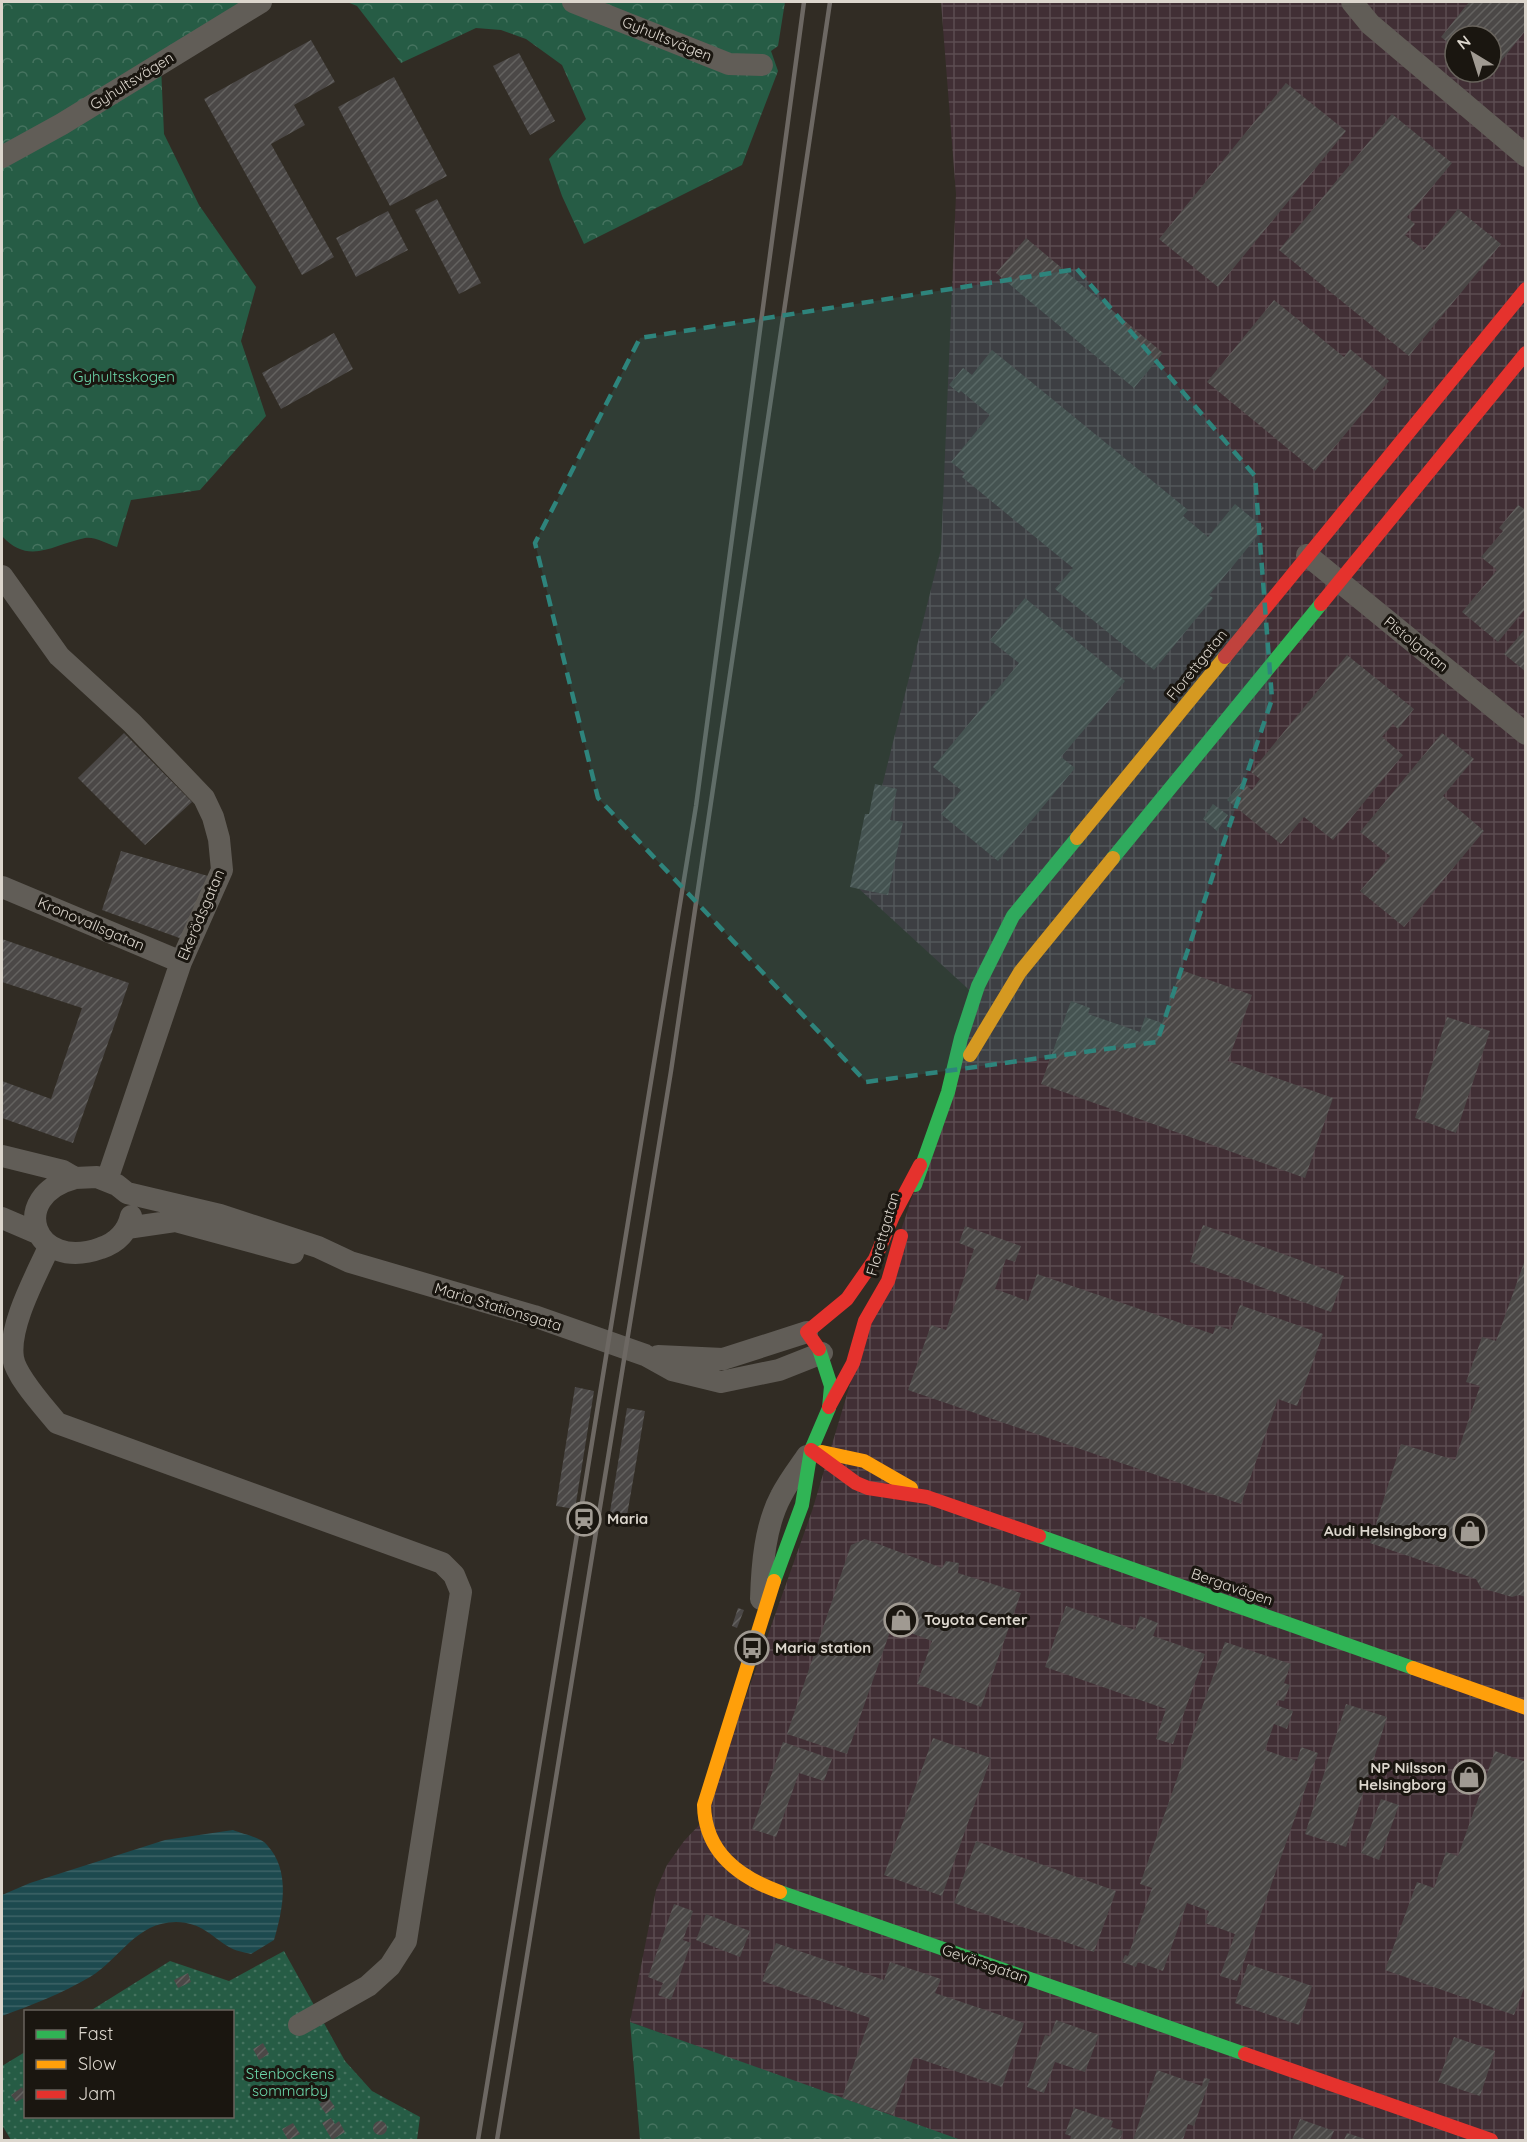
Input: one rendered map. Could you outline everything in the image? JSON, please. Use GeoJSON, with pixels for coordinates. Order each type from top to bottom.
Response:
{"type":"FeatureCollection","features":[{"type":"Feature","properties":{"kind":"street","name":"Gyhultsvägen"},"geometry":{"type":"LineString","coordinates":[[2,157],[62,124],[261,2]]}},
{"type":"Feature","properties":{"kind":"street","name":"Gyhultsvägen"},"geometry":{"type":"LineString","coordinates":[[573,2],[729,64],[762,65]]}},
{"type":"Feature","properties":{"kind":"street"},"geometry":{"type":"LineString","coordinates":[[1352,2],[1370,24],[1526,156]]}},
{"type":"Feature","properties":{"kind":"street","name":"Florettgatan"},"geometry":{"type":"LineString","coordinates":[[829,1408],[853,1363],[866,1321],[888,1281],[920,1165],[948,1092],[961,1038],[978,986],[1013,916],[1526,289]]}},
{"type":"Feature","properties":{"kind":"street","name":"Florettgatan"},"geometry":{"type":"LineString","coordinates":[[948,1092],[1020,972],[1526,353]]}},
{"type":"Feature","properties":{"kind":"street","name":"Pistolgatan"},"geometry":{"type":"LineString","coordinates":[[1307,555],[1526,734]]}},
{"type":"Feature","properties":{"kind":"street","name":"Ekerödsgatan"},"geometry":{"type":"LineString","coordinates":[[2,576],[59,656],[140,732],[204,798],[213,817],[223,855],[222,870],[181,962],[107,1180]]}},
{"type":"Feature","properties":{"kind":"street","name":"Kronovallsgatan"},"geometry":{"type":"LineString","coordinates":[[2,887],[181,962]]}},
{"type":"Feature","properties":{"kind":"street","name":"Maria Stationsgata"},"geometry":{"type":"LineString","coordinates":[[2,1156],[63,1171],[75,1178]]}},
{"type":"Feature","properties":{"kind":"street","name":"Florettgatan"},"geometry":{"type":"LineString","coordinates":[[847,1299],[875,1259],[893,1216],[920,1165]]}},
{"type":"Feature","properties":{"kind":"street","name":"Maria Stationsgata"},"geometry":{"type":"LineString","coordinates":[[43,1240],[34,1217],[41,1199],[52,1186],[75,1178],[97,1176],[127,1193],[219,1215],[318,1247],[350,1262],[534,1316],[645,1355],[672,1370],[721,1382],[779,1370],[826,1350]]}},
{"type":"Feature","properties":{"kind":"street"},"geometry":{"type":"LineString","coordinates":[[2,1218],[65,1253],[88,1253],[109,1245],[122,1236],[131,1216],[127,1193]]}},
{"type":"Feature","properties":{"kind":"street","name":"Maria Stationsgata"},"geometry":{"type":"LineString","coordinates":[[127,1228],[175,1221],[331,1262],[350,1262]]}},
{"type":"Feature","properties":{"kind":"street"},"geometry":{"type":"LineString","coordinates":[[43,1240],[18,1317],[13,1358],[30,1390],[57,1424],[442,1563],[454,1575],[461,1592],[406,1941],[390,1966],[368,1986],[299,2025]]}},
{"type":"Feature","properties":{"kind":"street","name":"Maria Stationsgata"},"geometry":{"type":"LineString","coordinates":[[645,1355],[723,1359],[807,1332],[847,1299]]}},
{"type":"Feature","properties":{"kind":"street"},"geometry":{"type":"LineString","coordinates":[[848,1334],[866,1321]]}},
{"type":"Feature","properties":{"kind":"street","name":"Gevärsgatan"},"geometry":{"type":"LineString","coordinates":[[807,1332],[826,1350],[831,1386],[829,1408],[811,1450],[780,1497],[769,1528],[762,1569],[759,1621],[704,1813],[706,1827],[717,1850],[742,1877],[753,1883],[1491,2140]]}},
{"type":"Feature","properties":{"kind":"street","name":"Bergavägen"},"geometry":{"type":"LineString","coordinates":[[811,1450],[856,1483],[868,1488],[927,1497]]}},
{"type":"Feature","properties":{"kind":"street","name":"Bergavägen"},"geometry":{"type":"LineString","coordinates":[[811,1450],[864,1461],[927,1497],[1526,1708]]}},
{"type":"Feature","properties":{"kind":"highlighted area"},"geometry":{"type":"Polygon","coordinates":[[[1077,269],[1255,476],[1272,699],[1157,1042],[866,1082],[598,798],[535,543],[640,338],[1077,269]]]}},
{"type":"Feature","properties":{"kind":"shaded area"},"geometry":{"type":"Polygon","coordinates":[[[941,2],[1525,2],[1525,2140],[955,2140],[630,2022],[656,1890],[667,1865],[684,1841],[701,1823],[812,1511],[851,1381],[978,998],[857,887],[941,549],[956,194],[941,2]]]}},
{"type":"Feature","properties":{"kind":"green space","name":"Gyhultsskogen"},"geometry":{"type":"Polygon","coordinates":[[[2,2],[271,2],[161,66],[164,134],[199,205],[256,287],[241,341],[266,416],[200,490],[131,500],[117,547],[89,538],[42,551],[32,551],[22,550],[12,545],[2,536],[2,2]]]}},
{"type":"Feature","properties":{"kind":"green space"},"geometry":{"type":"Polygon","coordinates":[[[347,2],[785,2],[778,46],[771,51],[778,71],[742,165],[584,244],[562,196],[549,159],[586,119],[562,65],[526,39],[501,30],[476,28],[401,63],[357,6],[347,2]]]}},
{"type":"Feature","properties":{"kind":"green space","name":"Stenbockens sommarby"},"geometry":{"type":"Polygon","coordinates":[[[284,1951],[345,2061],[372,2091],[420,2117],[417,2140],[11,2140],[2,2125],[2,2066],[24,2053],[24,2118],[234,2118],[234,2010],[92,2010],[170,1961],[229,1981],[284,1951]]]}},
{"type":"Feature","properties":{"kind":"green space"},"geometry":{"type":"Polygon","coordinates":[[[630,2022],[961,2140],[640,2140],[630,2022]]]}},
{"type":"Feature","properties":{"kind":"water"},"geometry":{"type":"Polygon","coordinates":[[[233,1830],[264,1842],[275,1855],[282,1878],[283,1891],[274,1940],[251,1954],[231,1948],[205,1930],[193,1925],[176,1922],[162,1924],[139,1935],[90,1977],[57,1994],[2,2016],[2,1895],[30,1883],[165,1840],[233,1830]]]}},
{"type":"Feature","properties":{"kind":"building"},"geometry":{"type":"Polygon","coordinates":[[[1469,2],[1526,2],[1526,30],[1503,59],[1503,24],[1451,24],[1469,2]]]}},
{"type":"Feature","properties":{"kind":"building"},"geometry":{"type":"Polygon","coordinates":[[[311,40],[335,82],[294,105],[305,125],[271,144],[334,257],[302,275],[204,99],[311,40]]]}},
{"type":"Feature","properties":{"kind":"building"},"geometry":{"type":"Polygon","coordinates":[[[519,53],[555,121],[530,135],[493,66],[519,53]]]}},
{"type":"Feature","properties":{"kind":"building"},"geometry":{"type":"Polygon","coordinates":[[[394,77],[447,176],[390,206],[338,107],[394,77]]]}},
{"type":"Feature","properties":{"kind":"building"},"geometry":{"type":"Polygon","coordinates":[[[1286,83],[1346,131],[1218,287],[1159,239],[1286,83]]]}},
{"type":"Feature","properties":{"kind":"building"},"geometry":{"type":"Polygon","coordinates":[[[1392,114],[1452,163],[1407,217],[1415,224],[1405,235],[1424,250],[1458,209],[1501,244],[1409,356],[1279,250],[1392,114]]]}},
{"type":"Feature","properties":{"kind":"building"},"geometry":{"type":"Polygon","coordinates":[[[437,199],[481,283],[459,294],[415,210],[437,199]]]}},
{"type":"Feature","properties":{"kind":"building"},"geometry":{"type":"Polygon","coordinates":[[[388,211],[408,250],[356,277],[336,238],[388,211]]]}},
{"type":"Feature","properties":{"kind":"building"},"geometry":{"type":"Polygon","coordinates":[[[1026,238],[1163,353],[1134,388],[996,273],[1026,238]]]}},
{"type":"Feature","properties":{"kind":"building"},"geometry":{"type":"Polygon","coordinates":[[[1274,300],[1344,357],[1350,349],[1389,381],[1315,471],[1207,382],[1274,300]]]}},
{"type":"Feature","properties":{"kind":"building"},"geometry":{"type":"Polygon","coordinates":[[[334,333],[353,369],[281,409],[262,373],[334,333]]]}},
{"type":"Feature","properties":{"kind":"building"},"geometry":{"type":"Polygon","coordinates":[[[992,350],[1188,510],[1183,516],[1208,537],[1235,504],[1264,528],[1209,595],[1213,598],[1154,670],[1055,589],[1073,568],[962,477],[965,473],[951,462],[990,415],[961,391],[959,393],[949,385],[963,368],[972,375],[992,350]]]}},
{"type":"Feature","properties":{"kind":"building"},"geometry":{"type":"Polygon","coordinates":[[[1518,505],[1526,510],[1526,608],[1498,642],[1462,612],[1497,570],[1481,557],[1503,531],[1499,528],[1518,505]]]}},
{"type":"Feature","properties":{"kind":"building"},"geometry":{"type":"Polygon","coordinates":[[[1025,598],[1125,681],[1061,757],[1075,768],[998,861],[941,814],[961,790],[933,767],[1019,663],[990,640],[1025,598]]]}},
{"type":"Feature","properties":{"kind":"building"},"geometry":{"type":"Polygon","coordinates":[[[1526,628],[1526,672],[1504,654],[1526,628]]]}},
{"type":"Feature","properties":{"kind":"building"},"geometry":{"type":"Polygon","coordinates":[[[1347,655],[1414,709],[1398,729],[1393,724],[1382,737],[1403,755],[1333,840],[1304,817],[1281,844],[1227,800],[1242,782],[1252,790],[1260,779],[1251,772],[1347,655]]]}},
{"type":"Feature","properties":{"kind":"building"},"geometry":{"type":"Polygon","coordinates":[[[124,733],[192,802],[145,845],[78,778],[124,733]]]}},
{"type":"Feature","properties":{"kind":"building"},"geometry":{"type":"Polygon","coordinates":[[[1442,733],[1474,759],[1443,796],[1484,831],[1404,927],[1360,891],[1390,856],[1360,832],[1442,733]]]}},
{"type":"Feature","properties":{"kind":"building"},"geometry":{"type":"Polygon","coordinates":[[[875,784],[897,789],[890,820],[903,822],[888,895],[850,887],[865,814],[869,814],[875,784]]]}},
{"type":"Feature","properties":{"kind":"building"},"geometry":{"type":"Polygon","coordinates":[[[1213,804],[1228,815],[1217,831],[1203,819],[1213,804]]]}},
{"type":"Feature","properties":{"kind":"building"},"geometry":{"type":"Polygon","coordinates":[[[121,851],[208,876],[185,940],[102,910],[121,851]]]}},
{"type":"Feature","properties":{"kind":"building"},"geometry":{"type":"Polygon","coordinates":[[[2,939],[129,983],[73,1143],[2,1118],[2,1081],[51,1099],[82,1008],[2,982],[2,939]]]}},
{"type":"Feature","properties":{"kind":"building"},"geometry":{"type":"Polygon","coordinates":[[[1181,970],[1252,995],[1228,1061],[1333,1098],[1305,1178],[1041,1084],[1071,1001],[1090,1008],[1088,1014],[1140,1032],[1145,1017],[1162,1023],[1181,970]]]}},
{"type":"Feature","properties":{"kind":"building"},"geometry":{"type":"Polygon","coordinates":[[[1447,1017],[1490,1031],[1456,1133],[1415,1118],[1447,1017]]]}},
{"type":"Feature","properties":{"kind":"building"},"geometry":{"type":"Polygon","coordinates":[[[1203,1225],[1344,1276],[1331,1312],[1190,1262],[1203,1225]]]}},
{"type":"Feature","properties":{"kind":"building"},"geometry":{"type":"Polygon","coordinates":[[[965,1226],[1021,1246],[1015,1262],[1006,1259],[995,1289],[1028,1301],[1037,1274],[1213,1334],[1216,1325],[1231,1330],[1240,1305],[1323,1334],[1297,1406],[1278,1399],[1241,1504],[908,1390],[931,1325],[946,1330],[974,1249],[959,1243],[965,1226]]]}},
{"type":"Feature","properties":{"kind":"building"},"geometry":{"type":"Polygon","coordinates":[[[1526,1257],[1526,1597],[1519,1595],[1512,1597],[1481,1588],[1476,1579],[1370,1543],[1401,1444],[1455,1460],[1480,1386],[1466,1382],[1482,1337],[1496,1341],[1526,1257]]]}},
{"type":"Feature","properties":{"kind":"building"},"geometry":{"type":"Polygon","coordinates":[[[575,1387],[594,1391],[575,1509],[556,1506],[575,1387]]]}},
{"type":"Feature","properties":{"kind":"building"},"geometry":{"type":"Polygon","coordinates":[[[627,1408],[645,1411],[625,1527],[608,1524],[627,1408]]]}},
{"type":"Feature","properties":{"kind":"building"},"geometry":{"type":"Polygon","coordinates":[[[865,1539],[942,1568],[946,1561],[959,1563],[958,1573],[1021,1593],[981,1707],[917,1684],[932,1641],[892,1626],[847,1754],[787,1734],[851,1545],[865,1539]]]}},
{"type":"Feature","properties":{"kind":"building"},"geometry":{"type":"Polygon","coordinates":[[[1066,1606],[1135,1630],[1140,1616],[1158,1623],[1153,1636],[1205,1654],[1173,1744],[1156,1739],[1166,1709],[1045,1667],[1066,1606]]]}},
{"type":"Feature","properties":{"kind":"building"},"geometry":{"type":"Polygon","coordinates":[[[738,1608],[744,1610],[737,1628],[732,1626],[738,1608]]]}},
{"type":"Feature","properties":{"kind":"building"},"geometry":{"type":"Polygon","coordinates":[[[1225,1642],[1291,1664],[1284,1683],[1290,1685],[1284,1701],[1278,1700],[1276,1705],[1293,1711],[1287,1729],[1274,1724],[1265,1750],[1297,1761],[1301,1747],[1318,1753],[1237,1981],[1220,1976],[1235,1934],[1205,1923],[1209,1911],[1187,1903],[1163,1971],[1138,1962],[1136,1967],[1122,1962],[1125,1955],[1128,1956],[1152,1888],[1140,1884],[1225,1642]]]}},
{"type":"Feature","properties":{"kind":"building"},"geometry":{"type":"Polygon","coordinates":[[[1346,1704],[1387,1717],[1346,1847],[1305,1834],[1346,1704]]]}},
{"type":"Feature","properties":{"kind":"building"},"geometry":{"type":"Polygon","coordinates":[[[933,1738],[991,1758],[942,1896],[884,1875],[933,1738]]]}},
{"type":"Feature","properties":{"kind":"building"},"geometry":{"type":"Polygon","coordinates":[[[783,1742],[832,1759],[824,1781],[799,1773],[776,1837],[752,1829],[783,1742]]]}},
{"type":"Feature","properties":{"kind":"building"},"geometry":{"type":"Polygon","coordinates":[[[1495,1751],[1526,1762],[1526,1983],[1514,2015],[1385,1970],[1417,1882],[1434,1888],[1446,1852],[1458,1856],[1495,1751]]]}},
{"type":"Feature","properties":{"kind":"building"},"geometry":{"type":"Polygon","coordinates":[[[1381,1799],[1399,1805],[1379,1860],[1361,1853],[1381,1799]]]}},
{"type":"Feature","properties":{"kind":"building"},"geometry":{"type":"Polygon","coordinates":[[[976,1841],[1116,1891],[1094,1952],[954,1903],[976,1841]]]}},
{"type":"Feature","properties":{"kind":"building"},"geometry":{"type":"Polygon","coordinates":[[[674,1904],[693,1911],[683,1940],[691,1943],[671,2000],[658,1995],[663,1983],[648,1977],[674,1904]]]}},
{"type":"Feature","properties":{"kind":"building"},"geometry":{"type":"Polygon","coordinates":[[[706,1914],[750,1931],[740,1957],[696,1940],[706,1914]]]}},
{"type":"Feature","properties":{"kind":"building"},"geometry":{"type":"Polygon","coordinates":[[[776,1943],[884,1980],[890,1962],[941,1979],[935,1993],[1024,2023],[1002,2087],[914,2057],[893,2115],[842,2098],[870,2018],[762,1981],[776,1943]]]}},
{"type":"Feature","properties":{"kind":"building"},"geometry":{"type":"Polygon","coordinates":[[[1248,1964],[1312,1986],[1299,2025],[1235,2003],[1248,1964]]]}},
{"type":"Feature","properties":{"kind":"building"},"geometry":{"type":"Polygon","coordinates":[[[188,1973],[191,1982],[178,1988],[174,1980],[188,1973]]]}},
{"type":"Feature","properties":{"kind":"building"},"geometry":{"type":"Polygon","coordinates":[[[1056,2020],[1099,2035],[1085,2072],[1055,2062],[1044,2093],[1027,2087],[1045,2035],[1050,2036],[1056,2020]]]}},
{"type":"Feature","properties":{"kind":"building"},"geometry":{"type":"Polygon","coordinates":[[[1454,2037],[1495,2051],[1480,2096],[1438,2082],[1454,2037]]]}},
{"type":"Feature","properties":{"kind":"building"},"geometry":{"type":"Polygon","coordinates":[[[263,2043],[269,2054],[259,2060],[253,2049],[263,2043]]]}},
{"type":"Feature","properties":{"kind":"building"},"geometry":{"type":"Polygon","coordinates":[[[1157,2070],[1202,2086],[1204,2078],[1210,2079],[1194,2126],[1188,2124],[1183,2140],[1133,2140],[1157,2070]]]}},
{"type":"Feature","properties":{"kind":"building"},"geometry":{"type":"Polygon","coordinates":[[[22,2087],[24,2098],[16,2102],[11,2095],[22,2087]]]}},
{"type":"Feature","properties":{"kind":"building"},"geometry":{"type":"Polygon","coordinates":[[[328,2097],[335,2107],[326,2114],[319,2104],[328,2097]]]}},
{"type":"Feature","properties":{"kind":"building"},"geometry":{"type":"Polygon","coordinates":[[[1074,2108],[1113,2121],[1111,2127],[1123,2131],[1120,2140],[1070,2140],[1071,2136],[1065,2134],[1074,2108]]]}},
{"type":"Feature","properties":{"kind":"building"},"geometry":{"type":"Polygon","coordinates":[[[331,2118],[335,2124],[339,2121],[345,2132],[332,2140],[322,2123],[331,2118]]]}},
{"type":"Feature","properties":{"kind":"building"},"geometry":{"type":"Polygon","coordinates":[[[1300,2119],[1334,2131],[1330,2140],[1292,2140],[1300,2119]]]}},
{"type":"Feature","properties":{"kind":"building"},"geometry":{"type":"Polygon","coordinates":[[[377,2121],[383,2121],[387,2128],[383,2135],[377,2135],[373,2131],[373,2125],[377,2121]]]}},
{"type":"Feature","properties":{"kind":"building"},"geometry":{"type":"Polygon","coordinates":[[[293,2123],[300,2134],[288,2140],[282,2129],[293,2123]]]}},
{"type":"Feature","properties":{"kind":"building"},"geometry":{"type":"Polygon","coordinates":[[[1347,2133],[1368,2140],[1344,2140],[1347,2133]]]}},
{"type":"Feature","properties":{"kind":"railway"},"geometry":{"type":"LineString","coordinates":[[478,2140],[696,806],[804,2]]}},
{"type":"Feature","properties":{"kind":"railway"},"geometry":{"type":"LineString","coordinates":[[497,2140],[671,1071],[830,2]]}},
{"type":"Feature","properties":{"kind":"traffic: fast"},"geometry":{"type":"LineString","coordinates":[[1113,858],[1321,604]]}},
{"type":"Feature","properties":{"kind":"traffic: fast"},"geometry":{"type":"LineString","coordinates":[[915,1185],[948,1092],[961,1038],[978,986],[1013,916],[1077,838]]}},
{"type":"Feature","properties":{"kind":"traffic: fast"},"geometry":{"type":"LineString","coordinates":[[774,1581],[802,1505],[811,1450],[829,1408],[831,1386],[819,1349]]}},
{"type":"Feature","properties":{"kind":"traffic: fast"},"geometry":{"type":"LineString","coordinates":[[1039,1536],[1413,1668]]}},
{"type":"Feature","properties":{"kind":"traffic: fast"},"geometry":{"type":"LineString","coordinates":[[780,1892],[1245,2054]]}},
{"type":"Feature","properties":{"kind":"traffic: slow"},"geometry":{"type":"LineString","coordinates":[[1077,838],[1225,657]]}},
{"type":"Feature","properties":{"kind":"traffic: slow"},"geometry":{"type":"LineString","coordinates":[[970,1055],[1020,972],[1113,858]]}},
{"type":"Feature","properties":{"kind":"traffic: slow"},"geometry":{"type":"LineString","coordinates":[[822,1452],[864,1461],[911,1488]]}},
{"type":"Feature","properties":{"kind":"traffic: slow"},"geometry":{"type":"LineString","coordinates":[[774,1581],[704,1805],[710,1836],[717,1849],[738,1870],[751,1879],[780,1892]]}},
{"type":"Feature","properties":{"kind":"traffic: slow"},"geometry":{"type":"LineString","coordinates":[[1413,1668],[1526,1708]]}},
{"type":"Feature","properties":{"kind":"traffic: jam"},"geometry":{"type":"LineString","coordinates":[[1225,657],[1526,289]]}},
{"type":"Feature","properties":{"kind":"traffic: jam"},"geometry":{"type":"LineString","coordinates":[[1321,604],[1526,353]]}},
{"type":"Feature","properties":{"kind":"traffic: jam"},"geometry":{"type":"LineString","coordinates":[[819,1349],[807,1332],[847,1299],[875,1259],[893,1216],[920,1165]]}},
{"type":"Feature","properties":{"kind":"traffic: jam"},"geometry":{"type":"LineString","coordinates":[[829,1407],[853,1363],[865,1321],[888,1281],[901,1236]]}},
{"type":"Feature","properties":{"kind":"traffic: jam"},"geometry":{"type":"LineString","coordinates":[[811,1450],[856,1483],[868,1488],[927,1497],[1039,1536]]}},
{"type":"Feature","properties":{"kind":"traffic: jam"},"geometry":{"type":"LineString","coordinates":[[1245,2054],[1491,2140]]}},
{"type":"Feature","properties":{"kind":"place","name":"Maria"},"geometry":{"type":"Point","coordinates":[584,1519]}},
{"type":"Feature","properties":{"kind":"place","name":"Audi Helsingborg"},"geometry":{"type":"Point","coordinates":[1470,1531]}},
{"type":"Feature","properties":{"kind":"place","name":"Toyota Center"},"geometry":{"type":"Point","coordinates":[901,1620]}},
{"type":"Feature","properties":{"kind":"place","name":"Maria station"},"geometry":{"type":"Point","coordinates":[752,1648]}},
{"type":"Feature","properties":{"kind":"place","name":"NP Nilsson Helsingborg"},"geometry":{"type":"Point","coordinates":[1469,1777]}}]}
